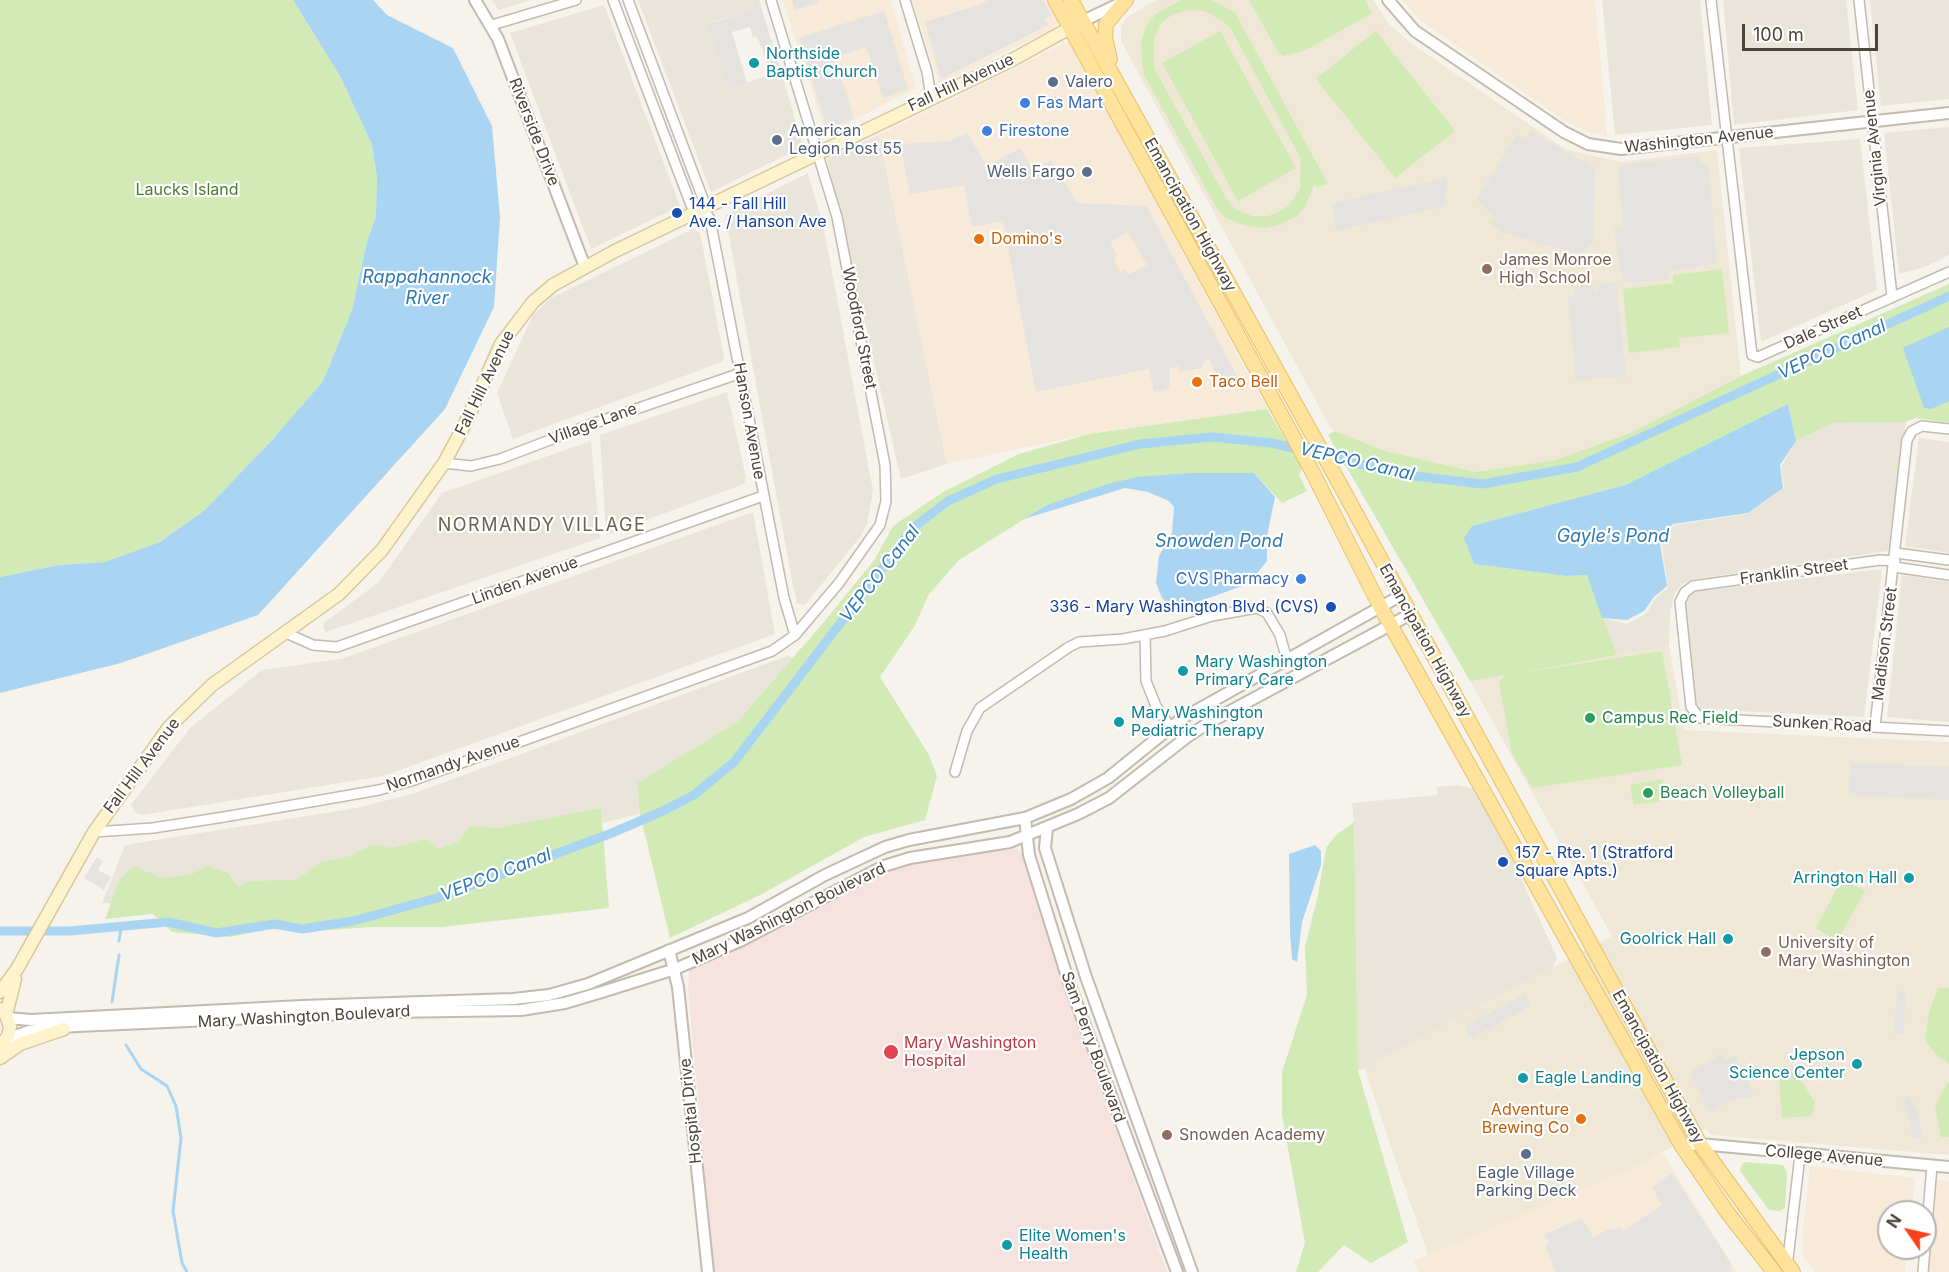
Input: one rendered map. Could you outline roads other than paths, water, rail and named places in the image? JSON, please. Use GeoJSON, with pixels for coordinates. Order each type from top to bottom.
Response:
{"type":"FeatureCollection","features":[{"type":"Feature","properties":{"kind":"main road","name":"Emancipation Highway"},"geometry":{"type":"LineString","coordinates":[[1055,0],[1313,472],[1380,608],[1685,1149],[1727,1212],[1774,1272]]}},
{"type":"Feature","properties":{"kind":"main road","name":"Emancipation Highway"},"geometry":{"type":"LineString","coordinates":[[1071,0],[1337,479],[1409,615],[1700,1144],[1789,1270]]}},
{"type":"Feature","properties":{"kind":"main road"},"geometry":{"type":"LineString","coordinates":[[1115,78],[1105,30],[1110,17],[1126,0]]}},
{"type":"Feature","properties":{"kind":"main road","name":"Fall Hill Avenue"},"geometry":{"type":"LineString","coordinates":[[0,992],[19,965],[94,832],[159,739],[191,703],[286,633],[360,574],[408,516],[444,463],[509,331],[533,302],[553,285],[585,267],[931,97],[1012,60],[1083,21]]}},
{"type":"Feature","properties":{"kind":"main road","name":"Fall Hill Avenue"},"geometry":{"type":"LineString","coordinates":[[3,1043],[10,1027],[5,1014],[19,965]]}},
{"type":"Feature","properties":{"kind":"main road"},"geometry":{"type":"LineString","coordinates":[[0,1058],[20,1044],[64,1029]]}},
{"type":"Feature","properties":{"kind":"street","name":"Riverside Drive"},"geometry":{"type":"LineString","coordinates":[[475,0],[492,25],[585,267]]}},
{"type":"Feature","properties":{"kind":"street"},"geometry":{"type":"LineString","coordinates":[[492,25],[576,0]]}},
{"type":"Feature","properties":{"kind":"street","name":"Hanson Avenue"},"geometry":{"type":"LineString","coordinates":[[613,0],[691,205],[703,209],[710,218],[763,496],[784,598],[795,635]]}},
{"type":"Feature","properties":{"kind":"street","name":"Hanson Avenue"},"geometry":{"type":"LineString","coordinates":[[628,0],[703,199],[703,209]]}},
{"type":"Feature","properties":{"kind":"street","name":"Woodford Street"},"geometry":{"type":"LineString","coordinates":[[771,0],[819,153],[845,256],[883,450],[887,491],[884,514],[874,537],[795,635]]}},
{"type":"Feature","properties":{"kind":"street"},"geometry":{"type":"LineString","coordinates":[[906,0],[927,72],[931,97]]}},
{"type":"Feature","properties":{"kind":"street","name":"Fall Hill Avenue"},"geometry":{"type":"LineString","coordinates":[[1083,21],[1126,0]]}},
{"type":"Feature","properties":{"kind":"street","name":"Washington Avenue"},"geometry":{"type":"LineString","coordinates":[[1388,0],[1415,31],[1574,138],[1588,144],[1621,148],[1949,113]]}},
{"type":"Feature","properties":{"kind":"street"},"geometry":{"type":"LineString","coordinates":[[1711,0],[1726,138]]}},
{"type":"Feature","properties":{"kind":"street","name":"Virginia Avenue"},"geometry":{"type":"LineString","coordinates":[[1859,0],[1892,296]]}},
{"type":"Feature","properties":{"kind":"street","name":"Dale Street"},"geometry":{"type":"LineString","coordinates":[[1726,138],[1750,352],[1758,357],[1949,272]]}},
{"type":"Feature","properties":{"kind":"street","name":"Village Lane"},"geometry":{"type":"LineString","coordinates":[[444,463],[471,466],[500,459],[616,415],[741,373]]}},
{"type":"Feature","properties":{"kind":"street","name":"Madison Street"},"geometry":{"type":"LineString","coordinates":[[1875,726],[1908,436],[1922,426],[1949,429]]}},
{"type":"Feature","properties":{"kind":"street","name":"Linden Avenue"},"geometry":{"type":"LineString","coordinates":[[286,633],[313,645],[337,647],[763,496]]}},
{"type":"Feature","properties":{"kind":"street","name":"Franklin Street"},"geometry":{"type":"LineString","coordinates":[[1695,716],[1690,707],[1680,602],[1685,591],[1693,586],[1880,560],[1949,560]]}},
{"type":"Feature","properties":{"kind":"street","name":"Franklin Street"},"geometry":{"type":"LineString","coordinates":[[1895,560],[1949,575]]}},
{"type":"Feature","properties":{"kind":"street","name":"Mary Washington Boulevard"},"geometry":{"type":"LineString","coordinates":[[5,1014],[31,1020],[302,1006],[525,998],[549,995],[588,984],[748,918],[825,875],[885,848],[909,840],[1025,818],[1071,799],[1108,778],[1170,727],[1400,596]]}},
{"type":"Feature","properties":{"kind":"street"},"geometry":{"type":"LineString","coordinates":[[956,772],[967,731],[974,717],[995,696],[1069,647],[1091,640],[1111,641],[1145,635],[1212,616],[1257,608],[1267,613],[1276,627],[1287,660]]}},
{"type":"Feature","properties":{"kind":"street","name":"Mary Washington Boulevard"},"geometry":{"type":"LineString","coordinates":[[3,1043],[29,1031],[388,1012],[525,1010],[565,1003],[675,969],[740,941],[884,866],[910,858],[969,850],[1027,837],[1047,828],[1109,798],[1187,737],[1210,722],[1409,615]]}},
{"type":"Feature","properties":{"kind":"street","name":"Normandy Avenue"},"geometry":{"type":"LineString","coordinates":[[94,832],[153,828],[379,790],[772,651],[795,635]]}},
{"type":"Feature","properties":{"kind":"street"},"geometry":{"type":"LineString","coordinates":[[1145,635],[1146,681],[1155,706],[1170,727]]}},
{"type":"Feature","properties":{"kind":"street","name":"Sunken Road"},"geometry":{"type":"LineString","coordinates":[[1695,716],[1949,731]]}},
{"type":"Feature","properties":{"kind":"street","name":"Sam Perry Boulevard"},"geometry":{"type":"LineString","coordinates":[[1025,818],[1029,855],[1069,983],[1177,1272]]}},
{"type":"Feature","properties":{"kind":"street","name":"Sam Perry Boulevard"},"geometry":{"type":"LineString","coordinates":[[1047,828],[1045,848],[1086,977],[1192,1272]]}},
{"type":"Feature","properties":{"kind":"street","name":"Hospital Drive"},"geometry":{"type":"LineString","coordinates":[[669,951],[675,969],[708,1272]]}},
{"type":"Feature","properties":{"kind":"street"},"geometry":{"type":"LineString","coordinates":[[1685,1149],[1700,1144]]}},
{"type":"Feature","properties":{"kind":"street","name":"College Avenue"},"geometry":{"type":"LineString","coordinates":[[1700,1144],[1949,1167]]}},
{"type":"Feature","properties":{"kind":"street"},"geometry":{"type":"LineString","coordinates":[[1789,1270],[1800,1155]]}},
{"type":"Feature","properties":{"kind":"street"},"geometry":{"type":"LineString","coordinates":[[1923,1272],[1932,1166]]}},
{"type":"Feature","properties":{"kind":"water","name":"Rappahannock River"},"geometry":{"type":"Polygon","coordinates":[[[293,0],[373,0],[387,15],[453,48],[492,126],[500,217],[494,307],[445,409],[258,615],[121,663],[0,693],[0,577],[59,565],[105,562],[160,542],[205,510],[272,440],[323,381],[352,310],[367,242],[376,216],[377,177],[372,145],[340,76],[293,0]]]}},
{"type":"Feature","properties":{"kind":"water"},"geometry":{"type":"Polygon","coordinates":[[[1949,327],[1949,401],[1931,409],[1924,408],[1903,348],[1949,327]]]}},
{"type":"Feature","properties":{"kind":"water","name":"Gayle's Pond"},"geometry":{"type":"Polygon","coordinates":[[[1788,404],[1796,441],[1780,465],[1783,488],[1748,513],[1673,524],[1664,533],[1660,544],[1667,586],[1654,597],[1644,611],[1627,620],[1602,618],[1587,575],[1566,576],[1474,564],[1464,538],[1472,526],[1625,485],[1788,404]]]}},
{"type":"Feature","properties":{"kind":"water","name":"Snowden Pond"},"geometry":{"type":"Polygon","coordinates":[[[1190,473],[1254,473],[1275,497],[1267,536],[1267,561],[1248,584],[1175,610],[1162,598],[1156,583],[1159,556],[1172,533],[1174,507],[1169,501],[1148,492],[1125,488],[1024,519],[1047,505],[1111,483],[1138,477],[1190,473]]]}},
{"type":"Feature","properties":{"kind":"water"},"geometry":{"type":"Polygon","coordinates":[[[1315,845],[1321,851],[1321,865],[1302,922],[1297,962],[1292,959],[1290,933],[1289,854],[1315,845]]]}},
{"type":"Feature","properties":{"kind":"waterway","name":"VEPCO Canal"},"geometry":{"type":"LineString","coordinates":[[0,931],[70,931],[168,922],[216,933],[275,924],[302,929],[353,921],[437,898],[612,833],[665,810],[694,795],[734,762],[914,527],[948,501],[997,479],[1140,444],[1212,437],[1272,443],[1405,475],[1483,484],[1577,467],[1949,296]]}},
{"type":"Feature","properties":{"kind":"waterway"},"geometry":{"type":"LineString","coordinates":[[119,941],[121,927]]}},
{"type":"Feature","properties":{"kind":"waterway"},"geometry":{"type":"LineString","coordinates":[[112,1002],[119,955]]}},
{"type":"Feature","properties":{"kind":"waterway"},"geometry":{"type":"LineString","coordinates":[[126,1045],[141,1069],[167,1086],[176,1106],[181,1138],[173,1211],[182,1263],[187,1272]]}},
{"type":"Feature","properties":{"kind":"place","name":"Northside Baptist Church"},"geometry":{"type":"Point","coordinates":[754,63]}},
{"type":"Feature","properties":{"kind":"place","name":"Valero"},"geometry":{"type":"Point","coordinates":[1053,82]}},
{"type":"Feature","properties":{"kind":"place","name":"Fas Mart"},"geometry":{"type":"Point","coordinates":[1025,103]}},
{"type":"Feature","properties":{"kind":"place","name":"Firestone"},"geometry":{"type":"Point","coordinates":[987,131]}},
{"type":"Feature","properties":{"kind":"place","name":"American Legion Post 55"},"geometry":{"type":"Point","coordinates":[777,140]}},
{"type":"Feature","properties":{"kind":"place","name":"Wells Fargo"},"geometry":{"type":"Point","coordinates":[1087,172]}},
{"type":"Feature","properties":{"kind":"place","name":"144 - Fall Hill Ave. / Hanson Ave"},"geometry":{"type":"Point","coordinates":[677,213]}},
{"type":"Feature","properties":{"kind":"place","name":"Domino's"},"geometry":{"type":"Point","coordinates":[979,239]}},
{"type":"Feature","properties":{"kind":"place","name":"James Monroe High School"},"geometry":{"type":"Point","coordinates":[1487,269]}},
{"type":"Feature","properties":{"kind":"place","name":"Taco Bell"},"geometry":{"type":"Point","coordinates":[1197,382]}},
{"type":"Feature","properties":{"kind":"place","name":"CVS Pharmacy"},"geometry":{"type":"Point","coordinates":[1301,579]}},
{"type":"Feature","properties":{"kind":"place","name":"336 - Mary Washington Blvd. (CVS)"},"geometry":{"type":"Point","coordinates":[1331,607]}},
{"type":"Feature","properties":{"kind":"place","name":"Mary Washington Primary Care"},"geometry":{"type":"Point","coordinates":[1183,671]}},
{"type":"Feature","properties":{"kind":"place","name":"Campus Rec Field"},"geometry":{"type":"Point","coordinates":[1590,718]}},
{"type":"Feature","properties":{"kind":"place","name":"Mary Washington Pediatric Therapy"},"geometry":{"type":"Point","coordinates":[1119,722]}},
{"type":"Feature","properties":{"kind":"place","name":"Beach Volleyball"},"geometry":{"type":"Point","coordinates":[1648,793]}},
{"type":"Feature","properties":{"kind":"place","name":"157 - Rte. 1 (Stratford Square Apts.)"},"geometry":{"type":"Point","coordinates":[1503,862]}},
{"type":"Feature","properties":{"kind":"place","name":"Arrington Hall"},"geometry":{"type":"Point","coordinates":[1909,878]}},
{"type":"Feature","properties":{"kind":"place","name":"Goolrick Hall"},"geometry":{"type":"Point","coordinates":[1728,939]}},
{"type":"Feature","properties":{"kind":"place","name":"University of Mary Washington"},"geometry":{"type":"Point","coordinates":[1766,952]}},
{"type":"Feature","properties":{"kind":"place","name":"Mary Washington Hospital"},"geometry":{"type":"Point","coordinates":[891,1052]}},
{"type":"Feature","properties":{"kind":"place","name":"Jepson Science Center"},"geometry":{"type":"Point","coordinates":[1857,1064]}},
{"type":"Feature","properties":{"kind":"place","name":"Eagle Landing"},"geometry":{"type":"Point","coordinates":[1523,1078]}},
{"type":"Feature","properties":{"kind":"place","name":"Adventure Brewing Co"},"geometry":{"type":"Point","coordinates":[1581,1119]}},
{"type":"Feature","properties":{"kind":"place","name":"Snowden Academy"},"geometry":{"type":"Point","coordinates":[1167,1135]}},
{"type":"Feature","properties":{"kind":"place","name":"Eagle Village Parking Deck"},"geometry":{"type":"Point","coordinates":[1526,1154]}},
{"type":"Feature","properties":{"kind":"place","name":"Elite Women's Health"},"geometry":{"type":"Point","coordinates":[1007,1245]}},
{"type":"Feature","properties":{"kind":"district","name":"NORMANDY VILLAGE"},"geometry":{"type":"Point","coordinates":[542,526]}},
{"type":"Feature","properties":{"kind":"park label","name":"Laucks Island"},"geometry":{"type":"Point","coordinates":[187,190]}}]}
